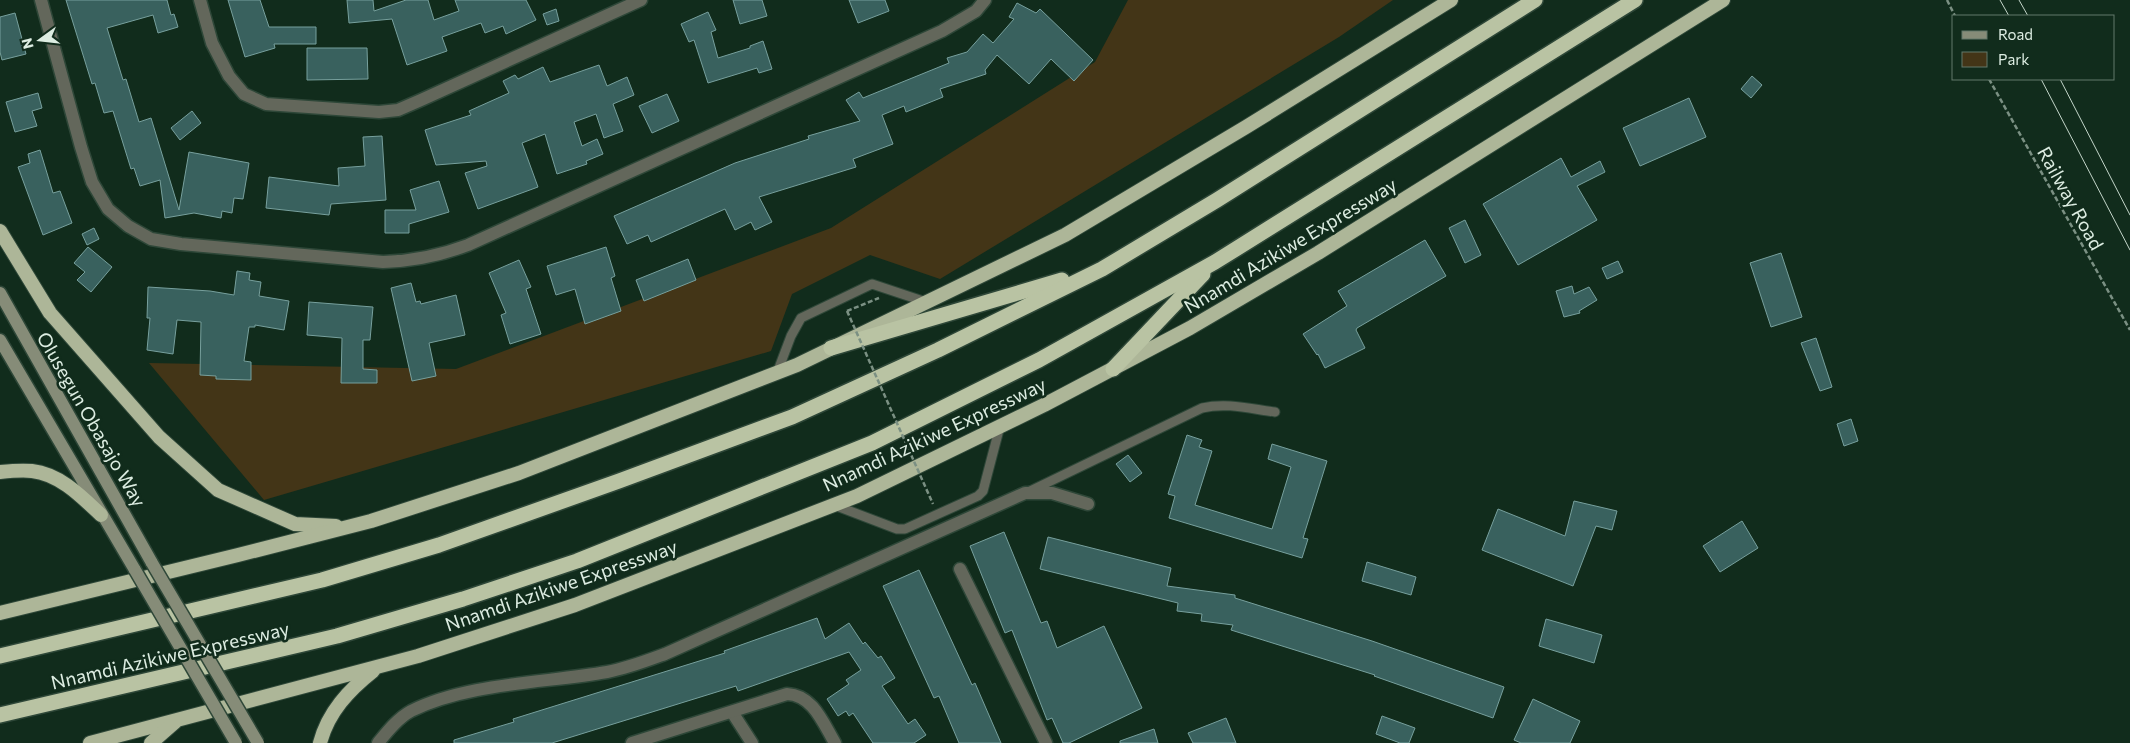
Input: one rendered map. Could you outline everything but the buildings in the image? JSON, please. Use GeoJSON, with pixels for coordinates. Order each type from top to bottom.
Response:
{"type":"FeatureCollection","features":[{"type":"Feature","properties":{"kind":"highway"},"geometry":{"type":"LineString","coordinates":[[0,613],[349,527],[519,473],[777,373],[1065,235],[1246,127],[1451,0]]}},
{"type":"Feature","properties":{"kind":"highway","name":"Nnamdi Azikiwe Expressway"},"geometry":{"type":"LineString","coordinates":[[0,656],[322,580],[439,545],[792,417],[938,350],[1102,269],[1217,200],[1535,0]]}},
{"type":"Feature","properties":{"kind":"highway","name":"Nnamdi Azikiwe Expressway"},"geometry":{"type":"LineString","coordinates":[[0,715],[338,636],[464,600],[577,561],[872,443],[1040,360],[1215,262],[1635,0]]}},
{"type":"Feature","properties":{"kind":"highway","name":"Nnamdi Azikiwe Expressway"},"geometry":{"type":"LineString","coordinates":[[90,743],[418,656],[576,605],[857,496],[1113,369],[1190,328],[1318,254],[1723,0]]}},
{"type":"Feature","properties":{"kind":"highway"},"geometry":{"type":"LineString","coordinates":[[0,231],[50,313],[73,341],[159,437],[218,490],[295,524],[349,527]]}},
{"type":"Feature","properties":{"kind":"highway"},"geometry":{"type":"LineString","coordinates":[[1113,369],[1215,262]]}},
{"type":"Feature","properties":{"kind":"highway"},"geometry":{"type":"LineString","coordinates":[[831,348],[1102,269]]}},
{"type":"Feature","properties":{"kind":"highway"},"geometry":{"type":"LineString","coordinates":[[0,472],[33,471],[60,481],[80,495],[101,515]]}},
{"type":"Feature","properties":{"kind":"highway"},"geometry":{"type":"LineString","coordinates":[[320,743],[333,710],[353,686],[378,667]]}},
{"type":"Feature","properties":{"kind":"highway"},"geometry":{"type":"LineString","coordinates":[[151,743],[176,720]]}},
{"type":"Feature","properties":{"kind":"main road","name":"Olusegun Obasajo Way"},"geometry":{"type":"LineString","coordinates":[[0,293],[152,563],[258,743]]}},
{"type":"Feature","properties":{"kind":"main road"},"geometry":{"type":"LineString","coordinates":[[0,340],[236,743]]}},
{"type":"Feature","properties":{"kind":"street"},"geometry":{"type":"LineString","coordinates":[[41,0],[92,182],[108,210],[128,226],[151,239],[181,244],[383,262],[441,256],[468,245],[942,31],[976,11],[985,0]]}},
{"type":"Feature","properties":{"kind":"street"},"geometry":{"type":"LineString","coordinates":[[200,0],[212,43],[229,76],[244,94],[266,104],[322,110],[378,112],[398,110],[641,0]]}},
{"type":"Feature","properties":{"kind":"street"},"geometry":{"type":"LineString","coordinates":[[378,743],[409,712],[439,699],[492,688],[608,672],[665,654],[1025,493],[1052,493],[1088,504]]}},
{"type":"Feature","properties":{"kind":"street"},"geometry":{"type":"LineString","coordinates":[[960,568],[1046,743]]}},
{"type":"Feature","properties":{"kind":"street"},"geometry":{"type":"LineString","coordinates":[[632,743],[787,694],[797,694],[807,700],[835,743]]}},
{"type":"Feature","properties":{"kind":"street"},"geometry":{"type":"LineString","coordinates":[[732,712],[752,743]]}},
{"type":"Feature","properties":{"kind":"lane"},"geometry":{"type":"LineString","coordinates":[[777,373],[791,336],[801,318],[863,288],[872,284],[877,285],[926,302]]}},
{"type":"Feature","properties":{"kind":"lane"},"geometry":{"type":"LineString","coordinates":[[1025,493],[1202,408],[1227,405],[1275,412]]}},
{"type":"Feature","properties":{"kind":"lane"},"geometry":{"type":"LineString","coordinates":[[834,505],[897,529],[905,528],[978,496],[983,491],[1000,426]]}},
{"type":"Feature","properties":{"kind":"path"},"geometry":{"type":"LineString","coordinates":[[1947,0],[1954,15]]}},
{"type":"Feature","properties":{"kind":"path","name":"Railway Road"},"geometry":{"type":"LineString","coordinates":[[1990,80],[2130,330]]}},
{"type":"Feature","properties":{"kind":"path"},"geometry":{"type":"LineString","coordinates":[[839,314],[887,295]]}},
{"type":"Feature","properties":{"kind":"path"},"geometry":{"type":"LineString","coordinates":[[847,311],[933,504]]}},
{"type":"Feature","properties":{"kind":"green space"},"geometry":{"type":"Polygon","coordinates":[[[1128,0],[1393,0],[1339,37],[940,279],[870,255],[792,294],[771,351],[264,500],[149,363],[456,369],[831,228],[1095,62],[1128,0]]]}},
{"type":"Feature","properties":{"kind":"tram line"},"geometry":{"type":"LineString","coordinates":[[2000,0],[2008,15]]}},
{"type":"Feature","properties":{"kind":"tram line"},"geometry":{"type":"LineString","coordinates":[[2019,0],[2027,15]]}},
{"type":"Feature","properties":{"kind":"tram line"},"geometry":{"type":"LineString","coordinates":[[2042,80],[2130,250]]}},
{"type":"Feature","properties":{"kind":"tram line"},"geometry":{"type":"LineString","coordinates":[[2061,80],[2130,215]]}}]}
